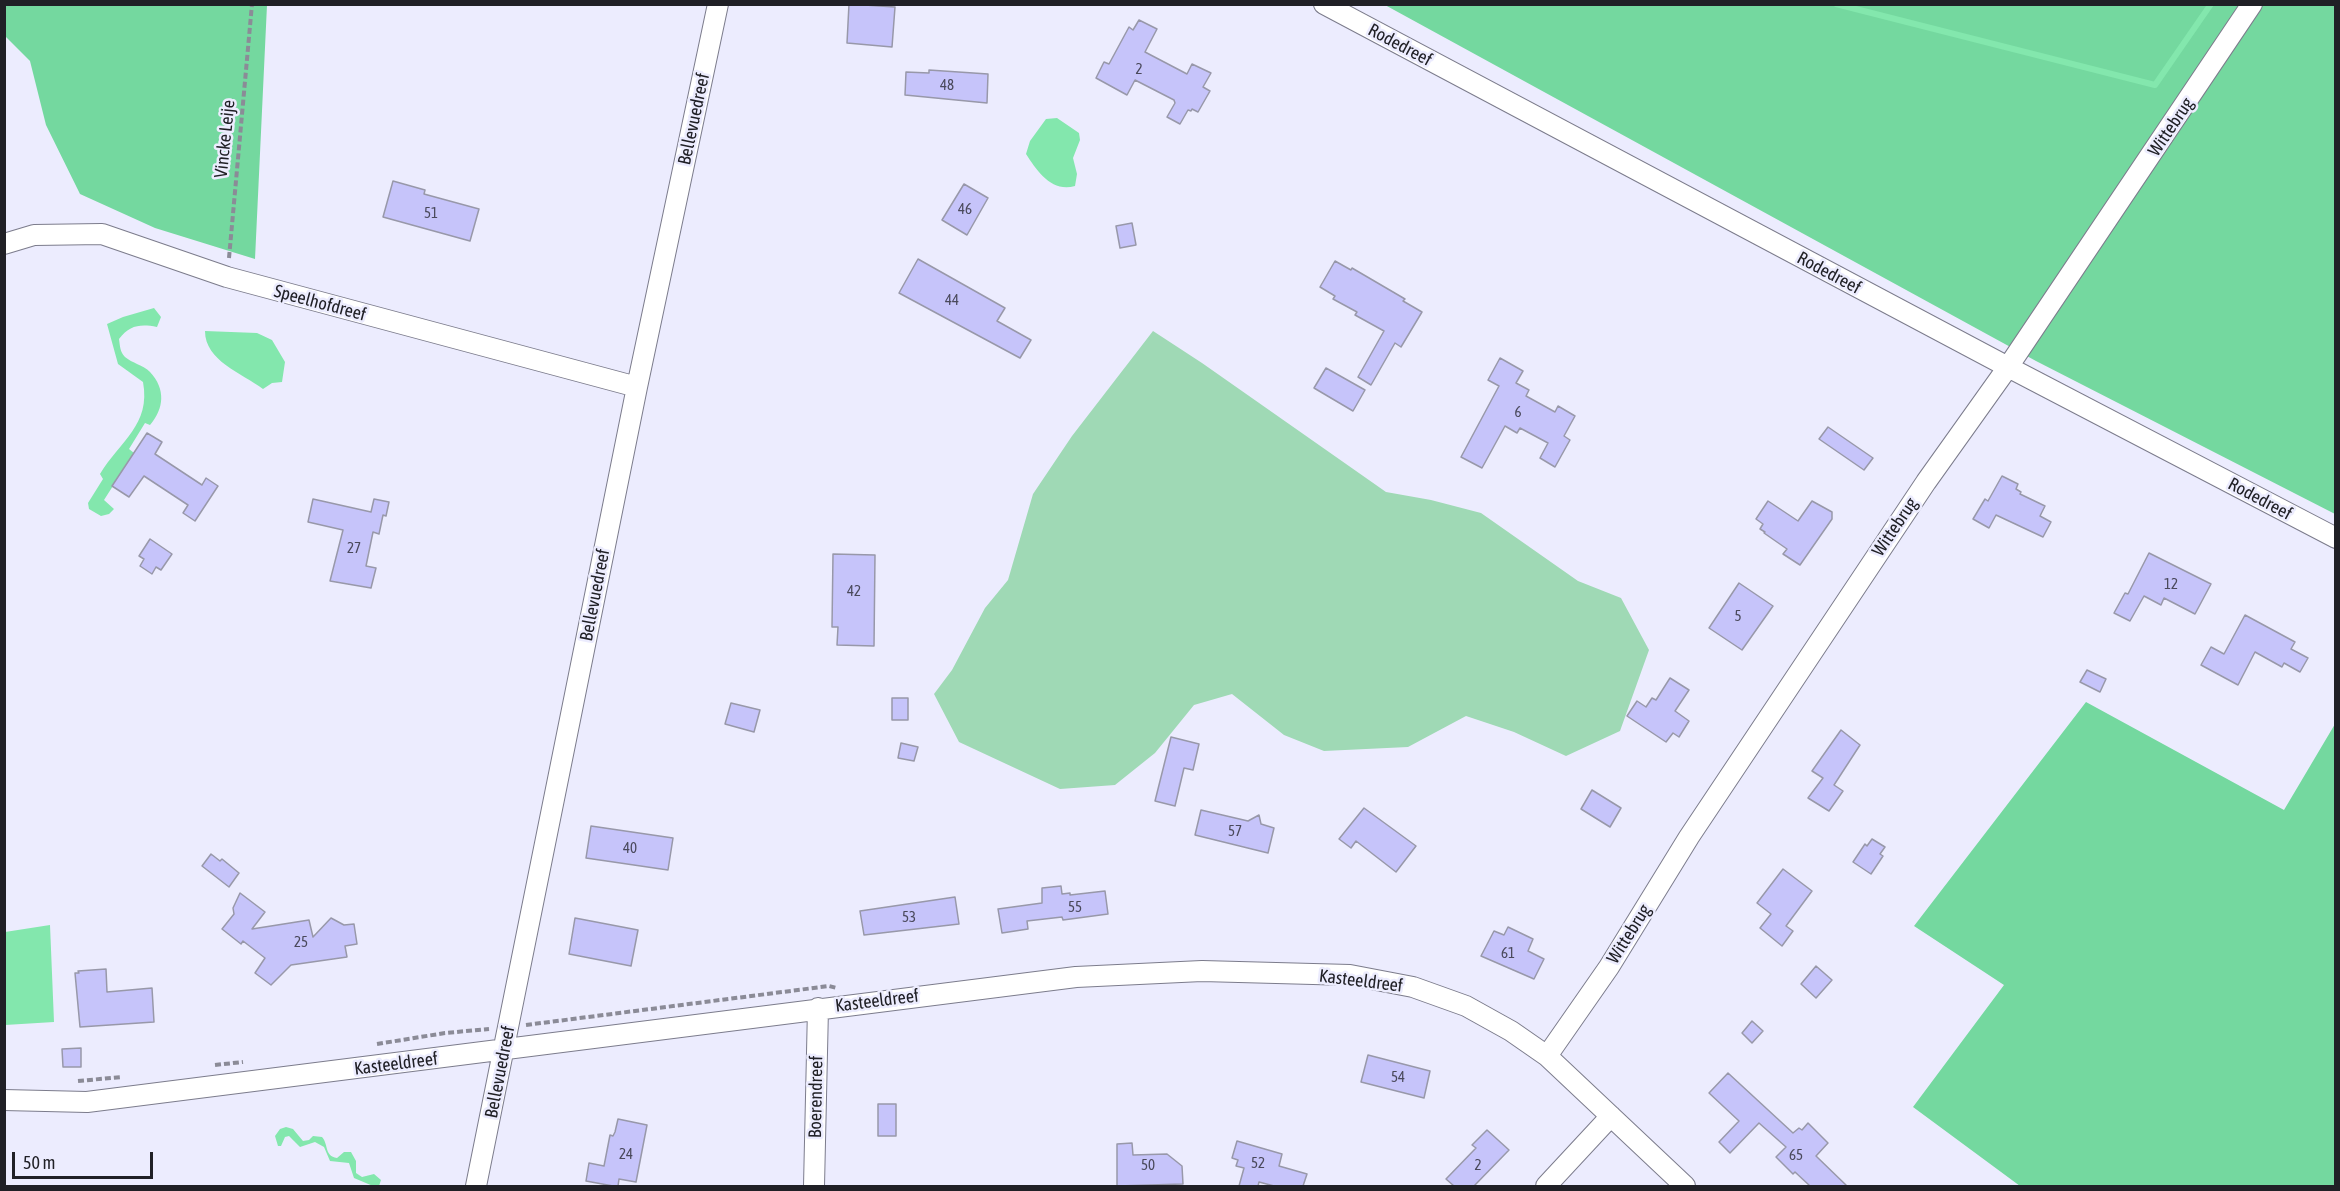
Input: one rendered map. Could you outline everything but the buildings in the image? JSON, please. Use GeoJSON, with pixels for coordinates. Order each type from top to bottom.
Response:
{"type":"FeatureCollection","features":[{"type":"Feature","properties":{"kind":"street","name":"Bellevuedreef"},"geometry":{"type":"LineString","coordinates":[[476,1186],[637,387],[718,4]]}},
{"type":"Feature","properties":{"kind":"street","name":"Rodedreef"},"geometry":{"type":"LineString","coordinates":[[1324,4],[2007,367],[2336,538]]}},
{"type":"Feature","properties":{"kind":"street","name":"Wittebrug"},"geometry":{"type":"LineString","coordinates":[[1547,1056],[1609,967],[1689,837],[1919,492],[2007,367],[2252,4]]}},
{"type":"Feature","properties":{"kind":"street","name":"Speelhofdreef"},"geometry":{"type":"LineString","coordinates":[[4,244],[34,235],[102,234],[227,277],[637,387]]}},
{"type":"Feature","properties":{"kind":"street","name":"Kasteeldreef"},"geometry":{"type":"LineString","coordinates":[[4,1100],[87,1102],[1076,976],[1202,971],[1350,975],[1413,987],[1466,1006],[1511,1031],[1547,1056],[1685,1186]]}},
{"type":"Feature","properties":{"kind":"street","name":"Boerendreef"},"geometry":{"type":"LineString","coordinates":[[814,1186],[818,1008]]}},
{"type":"Feature","properties":{"kind":"street"},"geometry":{"type":"LineString","coordinates":[[1546,1186],[1611,1116]]}},
{"type":"Feature","properties":{"kind":"path","name":"Vincke Leije"},"geometry":{"type":"LineString","coordinates":[[227,277],[252,4]]}},
{"type":"Feature","properties":{"kind":"shaded area"},"geometry":{"type":"Polygon","coordinates":[[[4,5],[267,5],[255,259],[155,228],[80,194],[46,125],[30,61],[5,36],[4,5]]]}},
{"type":"Feature","properties":{"kind":"shaded area"},"geometry":{"type":"Polygon","coordinates":[[[1385,5],[2335,5],[2335,514],[2036,361],[1385,5]]]}},
{"type":"Feature","properties":{"kind":"shaded area"},"geometry":{"type":"Polygon","coordinates":[[[1057,118],[1079,133],[1080,140],[1073,158],[1077,174],[1075,186],[1059,186],[1052,183],[1040,173],[1026,154],[1030,141],[1046,119],[1057,118]]]}},
{"type":"Feature","properties":{"kind":"shaded area"},"geometry":{"type":"Polygon","coordinates":[[[154,308],[161,317],[157,327],[136,327],[127,331],[119,339],[121,351],[125,357],[150,372],[159,385],[160,406],[155,419],[150,425],[145,423],[129,449],[134,453],[104,500],[114,509],[109,514],[101,516],[89,509],[88,503],[103,479],[100,474],[138,421],[144,397],[143,382],[118,364],[107,324],[154,308]]]}},
{"type":"Feature","properties":{"kind":"shaded area"},"geometry":{"type":"Polygon","coordinates":[[[205,331],[257,333],[272,340],[285,362],[282,382],[272,383],[263,389],[235,372],[211,350],[205,331]]]}},
{"type":"Feature","properties":{"kind":"shaded area"},"geometry":{"type":"Polygon","coordinates":[[[1153,331],[1386,492],[1431,500],[1481,513],[1578,581],[1621,598],[1649,650],[1620,731],[1566,756],[1514,732],[1466,716],[1408,747],[1324,751],[1284,735],[1232,694],[1194,705],[1155,753],[1115,785],[1060,789],[959,742],[934,694],[952,670],[985,608],[1008,580],[1033,494],[1072,436],[1153,331]]]}},
{"type":"Feature","properties":{"kind":"shaded area"},"geometry":{"type":"Polygon","coordinates":[[[2086,702],[2284,810],[2335,724],[2335,1186],[2020,1186],[1913,1107],[2004,985],[1914,926],[2086,702]]]}},
{"type":"Feature","properties":{"kind":"shaded area"},"geometry":{"type":"Polygon","coordinates":[[[50,925],[54,1022],[5,1025],[5,932],[50,925]]]}},
{"type":"Feature","properties":{"kind":"shaded area"},"geometry":{"type":"Polygon","coordinates":[[[286,1127],[293,1129],[303,1141],[313,1136],[322,1137],[328,1153],[333,1157],[337,1158],[344,1152],[351,1152],[356,1161],[356,1173],[362,1177],[374,1174],[381,1180],[379,1186],[373,1186],[354,1178],[349,1163],[330,1161],[324,1147],[315,1142],[300,1147],[289,1136],[285,1137],[281,1146],[278,1146],[275,1136],[280,1129],[286,1127]]]}},
{"type":"Feature","properties":{"kind":"waterway"},"geometry":{"type":"LineString","coordinates":[[1836,4],[2155,85],[2211,4]]}}]}
